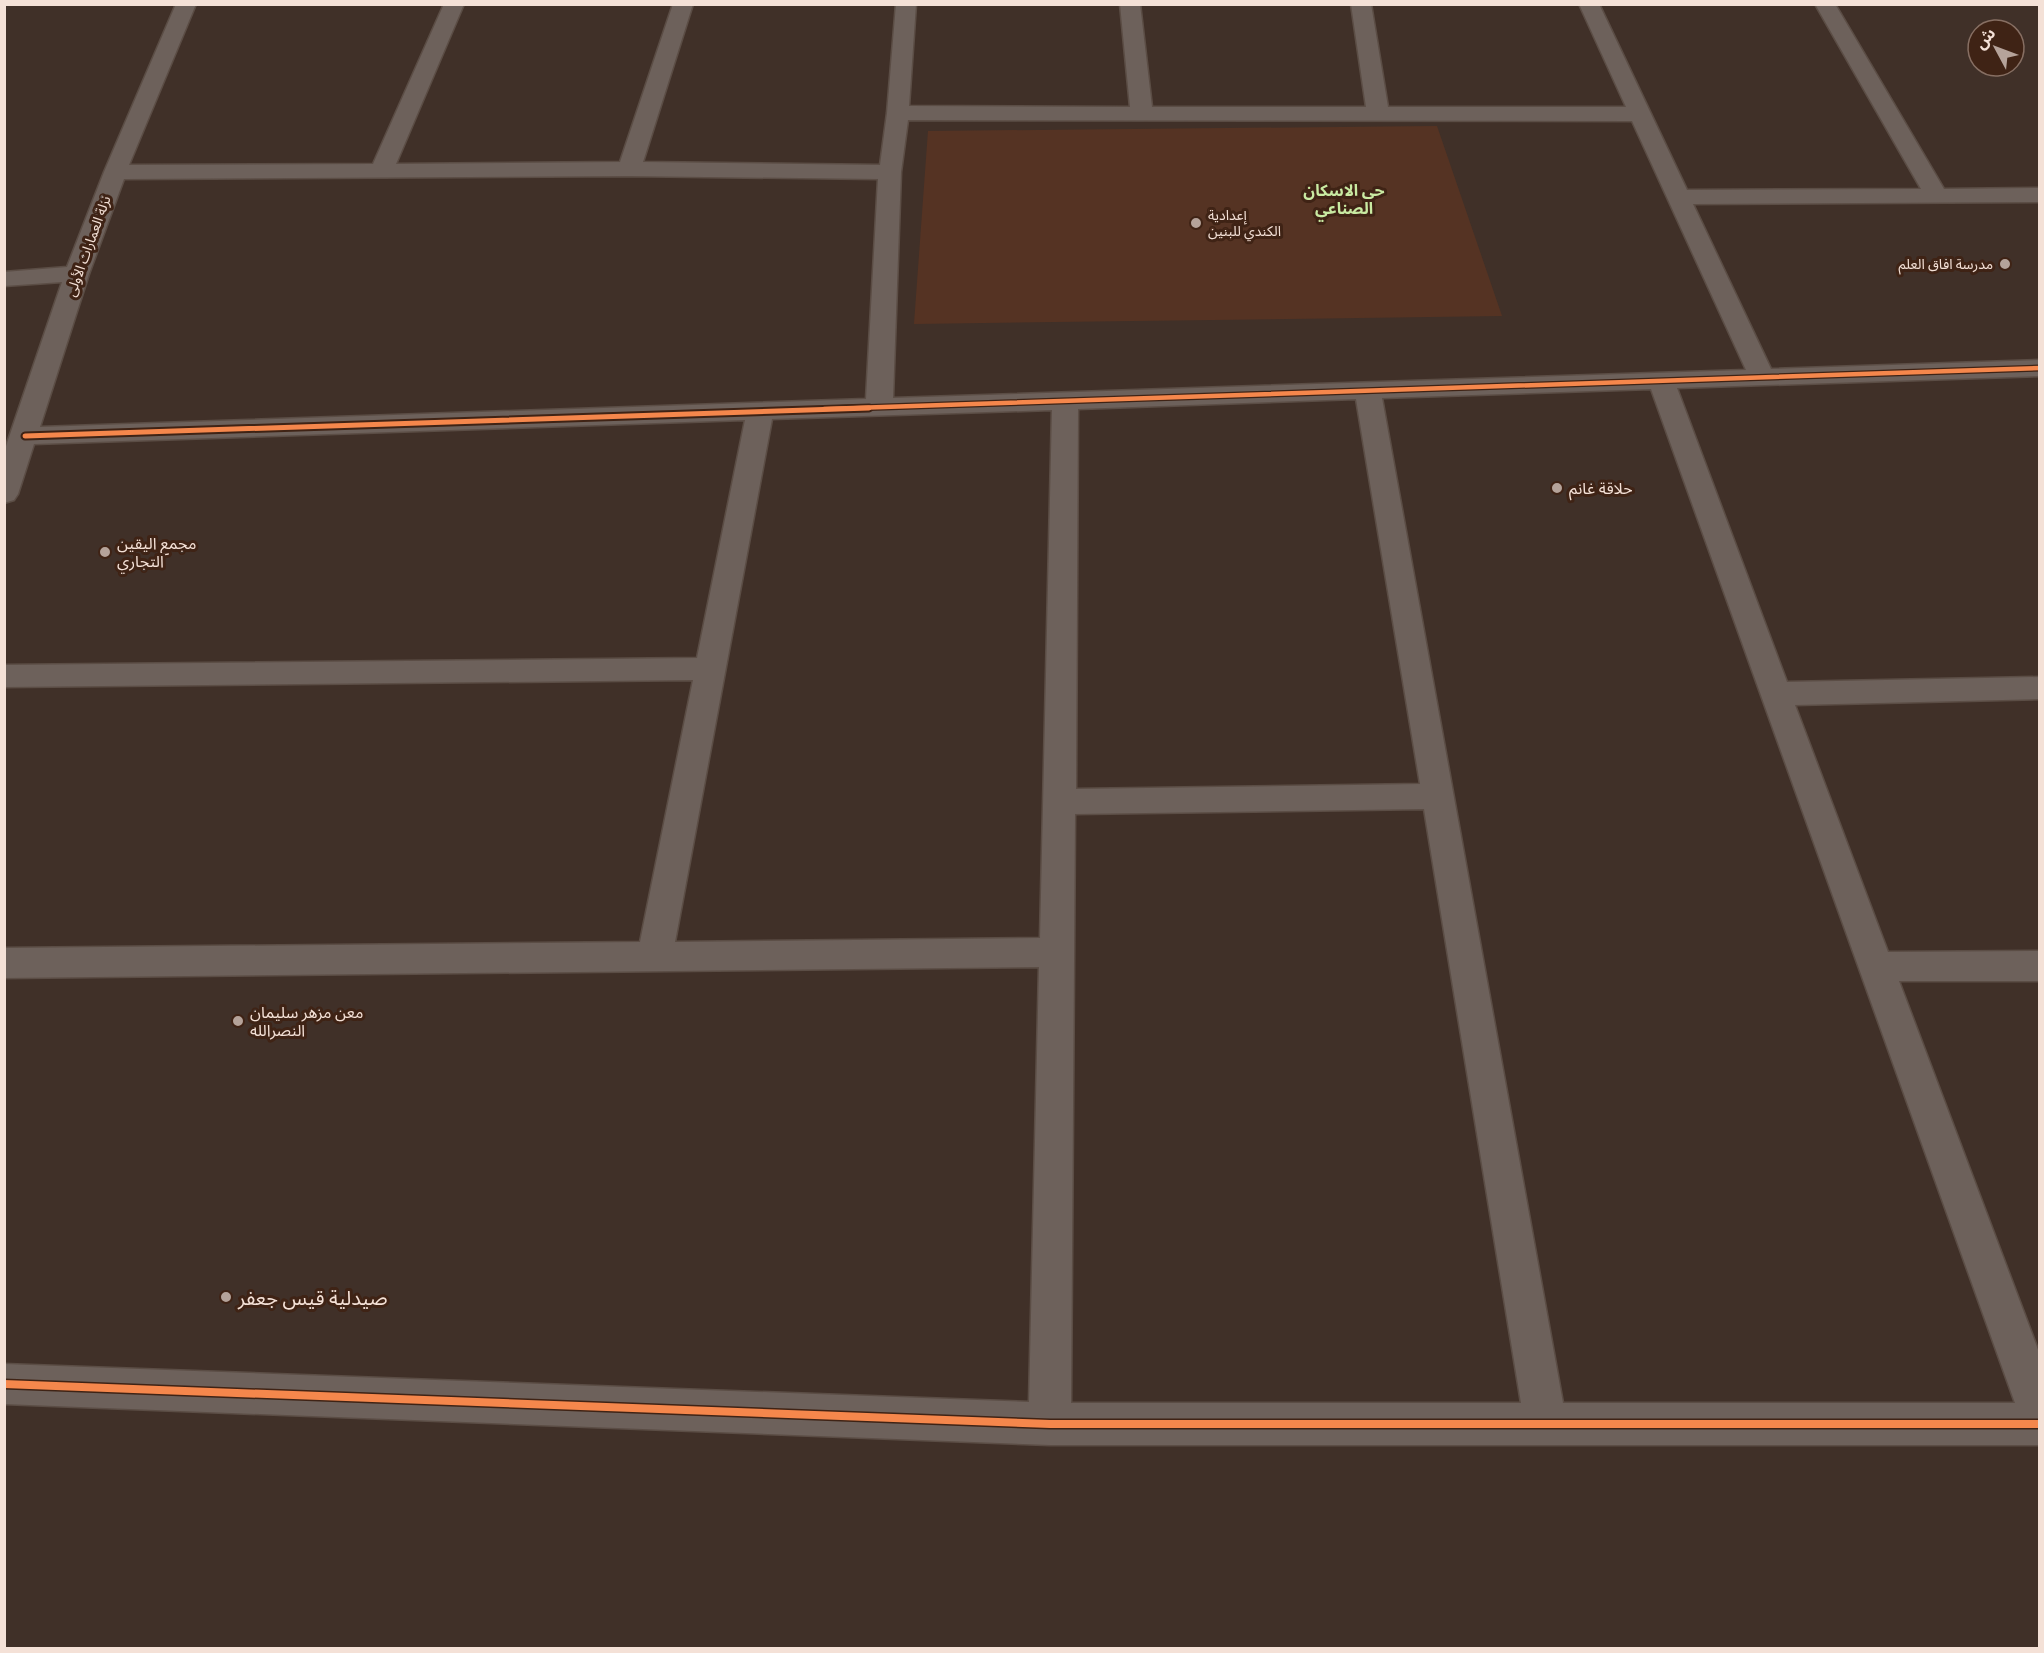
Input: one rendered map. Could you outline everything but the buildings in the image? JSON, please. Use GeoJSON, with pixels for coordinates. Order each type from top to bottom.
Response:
{"type":"FeatureCollection","features":[{"type":"Feature","properties":{"kind":"street","name":"نزلة العمارات الأولى"},"geometry":{"type":"LineString","coordinates":[[4,494],[15,453],[77,274],[115,172],[186,4]]}},
{"type":"Feature","properties":{"kind":"street"},"geometry":{"type":"LineString","coordinates":[[382,170],[454,4]]}},
{"type":"Feature","properties":{"kind":"street"},"geometry":{"type":"LineString","coordinates":[[629,169],[683,4]]}},
{"type":"Feature","properties":{"kind":"street"},"geometry":{"type":"LineString","coordinates":[[879,408],[890,172],[898,113],[906,4]]}},
{"type":"Feature","properties":{"kind":"street"},"geometry":{"type":"LineString","coordinates":[[1130,4],[1142,115]]}},
{"type":"Feature","properties":{"kind":"street"},"geometry":{"type":"LineString","coordinates":[[1361,4],[1378,112]]}},
{"type":"Feature","properties":{"kind":"street"},"geometry":{"type":"LineString","coordinates":[[1589,4],[1762,377]]}},
{"type":"Feature","properties":{"kind":"street"},"geometry":{"type":"LineString","coordinates":[[1825,4],[1936,195]]}},
{"type":"Feature","properties":{"kind":"street"},"geometry":{"type":"LineString","coordinates":[[898,113],[1640,114]]}},
{"type":"Feature","properties":{"kind":"street"},"geometry":{"type":"LineString","coordinates":[[115,172],[629,169],[890,172]]}},
{"type":"Feature","properties":{"kind":"street"},"geometry":{"type":"LineString","coordinates":[[1679,197],[2040,195]]}},
{"type":"Feature","properties":{"kind":"street"},"geometry":{"type":"LineString","coordinates":[[4,279],[77,274]]}},
{"type":"Feature","properties":{"kind":"street"},"geometry":{"type":"LineString","coordinates":[[15,453],[760,411],[2040,368]]}},
{"type":"Feature","properties":{"kind":"street"},"geometry":{"type":"LineString","coordinates":[[1661,381],[2040,1413]]}},
{"type":"Feature","properties":{"kind":"street"},"geometry":{"type":"LineString","coordinates":[[1368,391],[1546,1424]]}},
{"type":"Feature","properties":{"kind":"street"},"geometry":{"type":"LineString","coordinates":[[1050,1424],[1065,401]]}},
{"type":"Feature","properties":{"kind":"street"},"geometry":{"type":"LineString","coordinates":[[655,956],[760,411]]}},
{"type":"Feature","properties":{"kind":"street"},"geometry":{"type":"LineString","coordinates":[[4,676],[711,669]]}},
{"type":"Feature","properties":{"kind":"street"},"geometry":{"type":"LineString","coordinates":[[1776,694],[2040,688]]}},
{"type":"Feature","properties":{"kind":"street"},"geometry":{"type":"LineString","coordinates":[[1058,802],[1438,796]]}},
{"type":"Feature","properties":{"kind":"street"},"geometry":{"type":"LineString","coordinates":[[4,963],[1057,952]]}},
{"type":"Feature","properties":{"kind":"street"},"geometry":{"type":"LineString","coordinates":[[1876,967],[2040,966]]}},
{"type":"Feature","properties":{"kind":"street"},"geometry":{"type":"LineString","coordinates":[[4,1384],[1050,1424],[2040,1424]]}},
{"type":"Feature","properties":{"kind":"shaded area","name":"إعدادية الكندي للبنين"},"geometry":{"type":"Polygon","coordinates":[[[1437,126],[1502,316],[914,324],[928,131],[1437,126]]]}},
{"type":"Feature","properties":{"kind":"cycle path"},"geometry":{"type":"LineString","coordinates":[[25,436],[2040,368]]}},
{"type":"Feature","properties":{"kind":"cycle path"},"geometry":{"type":"LineString","coordinates":[[4,1384],[1050,1424],[2040,1424]]}},
{"type":"Feature","properties":{"kind":"place","name":"إعدادية الكندي للبنين"},"geometry":{"type":"Point","coordinates":[1196,223]}},
{"type":"Feature","properties":{"kind":"place","name":"مدرسة افاق العلم"},"geometry":{"type":"Point","coordinates":[2005,264]}},
{"type":"Feature","properties":{"kind":"place","name":"حلاقة غانم"},"geometry":{"type":"Point","coordinates":[1557,488]}},
{"type":"Feature","properties":{"kind":"place","name":"مجمع اليقين التجاري"},"geometry":{"type":"Point","coordinates":[105,552]}},
{"type":"Feature","properties":{"kind":"place","name":"معن مزهر سليمان النصرالله"},"geometry":{"type":"Point","coordinates":[238,1021]}},
{"type":"Feature","properties":{"kind":"place","name":"صيدلية قيس جعفر"},"geometry":{"type":"Point","coordinates":[226,1297]}},
{"type":"Feature","properties":{"kind":"district","name":"حي الاسكان الصناعي"},"geometry":{"type":"Point","coordinates":[1344,199]}}]}
